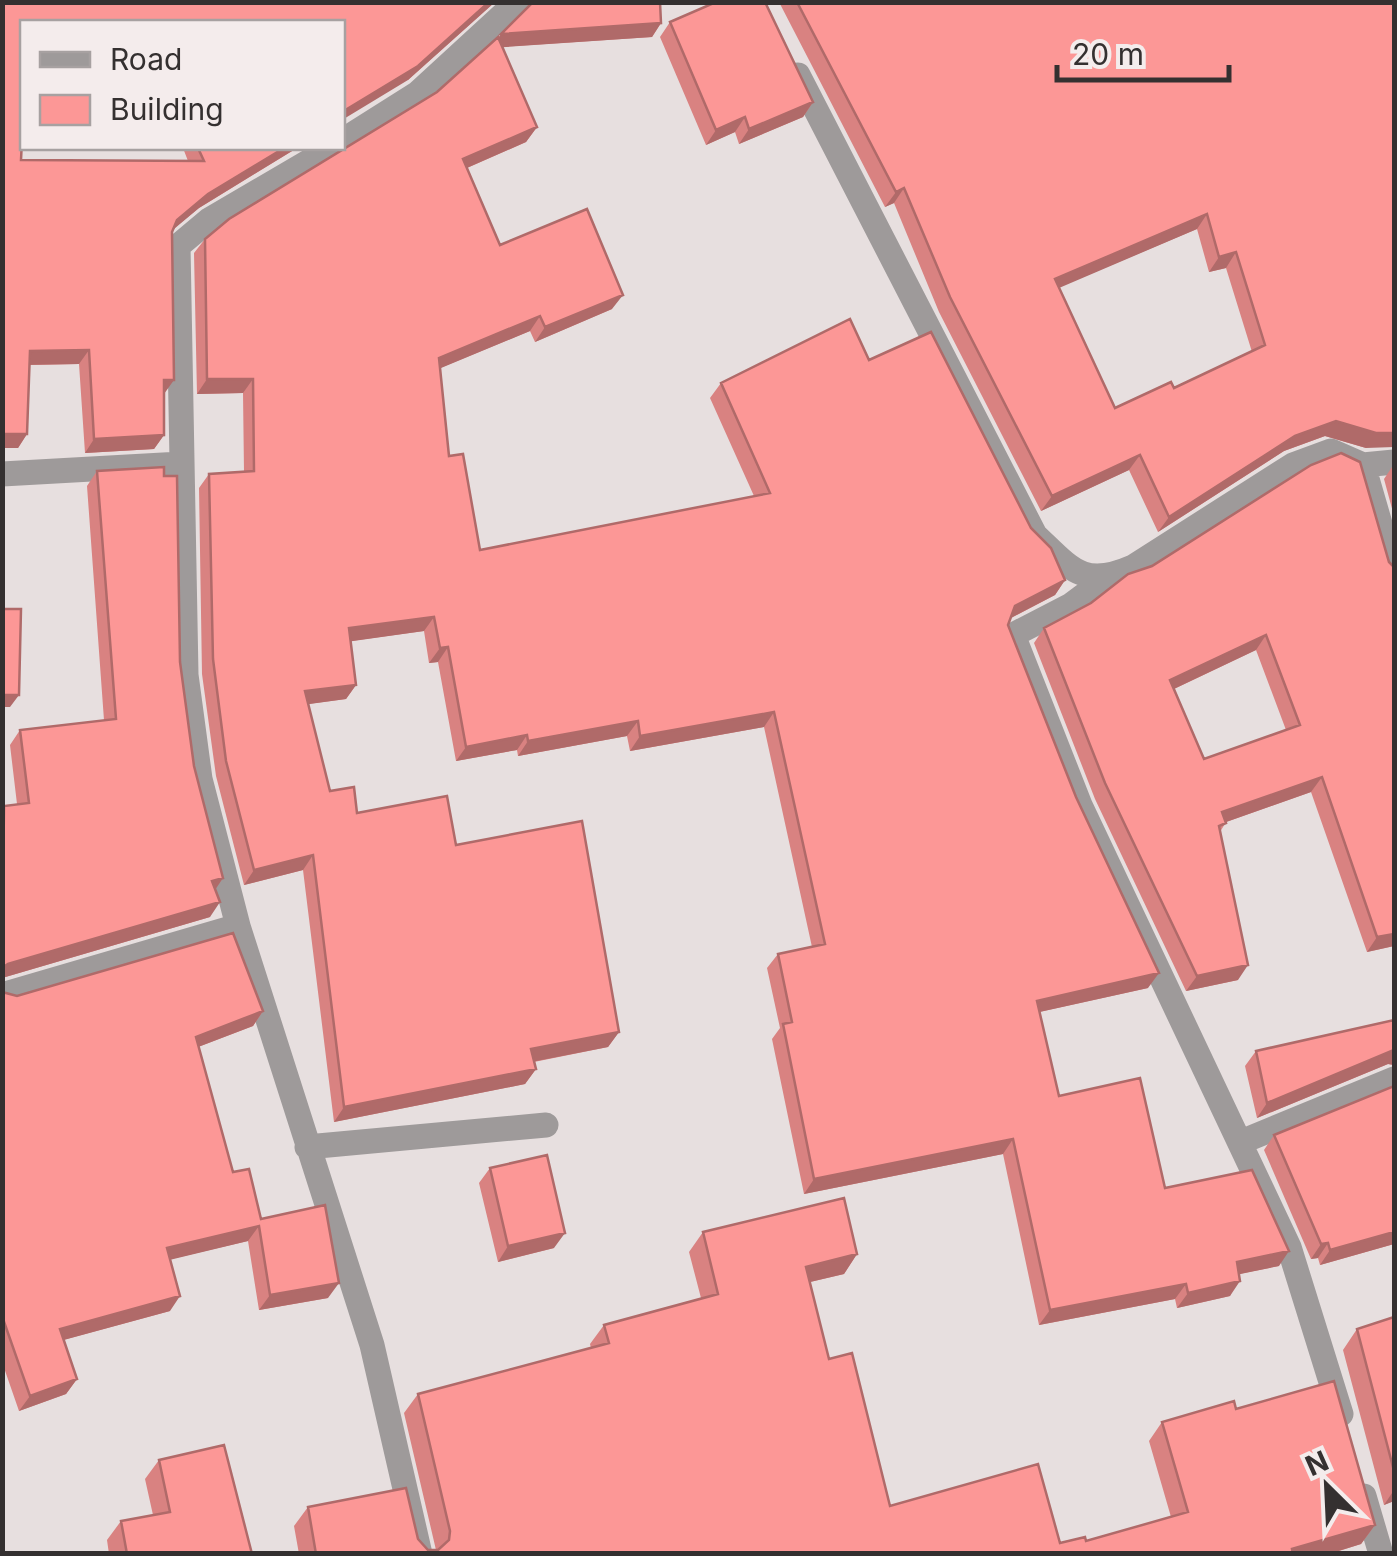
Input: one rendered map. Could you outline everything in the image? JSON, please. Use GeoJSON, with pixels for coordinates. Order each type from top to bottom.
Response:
{"type":"FeatureCollection","features":[{"type":"Feature","properties":{"kind":"street"},"geometry":{"type":"LineString","coordinates":[[345,139],[418,93],[517,2]]}},
{"type":"Feature","properties":{"kind":"street"},"geometry":{"type":"LineString","coordinates":[[783,46],[1036,535],[1074,573],[1106,579]]}},
{"type":"Feature","properties":{"kind":"street"},"geometry":{"type":"LineString","coordinates":[[329,150],[209,220],[178,246],[186,675],[200,779],[238,926],[372,1345],[420,1554]]}},
{"type":"Feature","properties":{"kind":"street"},"geometry":{"type":"LineString","coordinates":[[1348,1438],[1310,1304],[1241,1142],[1080,805],[1013,635],[1071,605],[1106,579],[1134,567],[1293,465],[1332,451],[1362,464],[1394,462]]}},
{"type":"Feature","properties":{"kind":"street"},"geometry":{"type":"LineString","coordinates":[[2,474],[182,464]]}},
{"type":"Feature","properties":{"kind":"street"},"geometry":{"type":"LineString","coordinates":[[1362,464],[1394,572]]}},
{"type":"Feature","properties":{"kind":"street"},"geometry":{"type":"LineString","coordinates":[[2,995],[238,926]]}},
{"type":"Feature","properties":{"kind":"street"},"geometry":{"type":"LineString","coordinates":[[1241,1142],[1394,1079]]}},
{"type":"Feature","properties":{"kind":"street"},"geometry":{"type":"LineString","coordinates":[[307,1147],[546,1125]]}},
{"type":"Feature","properties":{"kind":"street"},"geometry":{"type":"LineString","coordinates":[[1359,1476],[1381,1554]]}},
{"type":"Feature","properties":{"kind":"building"},"geometry":{"type":"Polygon","coordinates":[[[2,2],[489,2],[418,66],[345,110],[345,20],[20,20],[21,160],[204,161],[199,150],[281,150],[208,194],[177,220],[172,232],[174,380],[164,380],[164,435],[94,439],[89,350],[30,351],[27,434],[2,434],[2,2]]]}},
{"type":"Feature","properties":{"kind":"building"},"geometry":{"type":"Polygon","coordinates":[[[533,2],[660,2],[661,23],[501,34],[533,2]]]}},
{"type":"Feature","properties":{"kind":"building"},"geometry":{"type":"Polygon","coordinates":[[[716,2],[765,2],[813,102],[749,129],[745,117],[716,130],[670,22],[716,2]]]}},
{"type":"Feature","properties":{"kind":"building"},"geometry":{"type":"Polygon","coordinates":[[[797,2],[1394,2],[1394,433],[1376,433],[1336,421],[1295,436],[1169,517],[1140,455],[1052,496],[950,297],[904,188],[896,192],[797,2]],[[1207,214],[1055,279],[1115,408],[1171,382],[1174,388],[1265,345],[1236,252],[1219,257],[1207,214]]]}},
{"type":"Feature","properties":{"kind":"building"},"geometry":{"type":"Polygon","coordinates":[[[498,37],[537,127],[463,159],[500,245],[587,209],[623,295],[545,327],[540,316],[439,358],[449,456],[463,454],[480,550],[770,493],[721,383],[850,319],[869,360],[931,332],[1031,528],[1051,548],[1065,580],[1015,606],[1008,625],[1076,797],[1159,973],[1037,1001],[1059,1096],[1140,1078],[1165,1188],[1252,1170],[1289,1251],[1237,1262],[1240,1281],[1188,1293],[1186,1284],[1050,1310],[1013,1139],[814,1179],[783,1024],[792,1022],[778,954],[825,944],[774,712],[640,736],[638,721],[528,741],[527,735],[466,747],[448,647],[440,648],[434,617],[349,628],[356,685],[305,691],[330,791],[354,787],[357,813],[447,796],[456,845],[582,821],[619,1032],[531,1049],[536,1069],[344,1107],[313,855],[254,870],[226,761],[213,659],[209,474],[254,471],[253,379],[207,379],[205,239],[229,219],[437,92],[498,37]]]}},
{"type":"Feature","properties":{"kind":"building"},"geometry":{"type":"Polygon","coordinates":[[[1341,453],[1360,462],[1389,562],[1394,567],[1394,934],[1377,937],[1322,777],[1222,812],[1226,823],[1219,826],[1248,965],[1197,976],[1105,783],[1044,628],[1091,603],[1128,574],[1152,566],[1311,465],[1341,453]],[[1266,635],[1170,680],[1204,759],[1300,725],[1266,635]]]}},
{"type":"Feature","properties":{"kind":"building"},"geometry":{"type":"Polygon","coordinates":[[[164,467],[164,476],[177,476],[180,662],[194,766],[223,878],[212,881],[220,902],[2,968],[4,806],[29,803],[20,730],[116,719],[97,471],[164,467]]]}},
{"type":"Feature","properties":{"kind":"building"},"geometry":{"type":"Polygon","coordinates":[[[2,609],[21,609],[19,695],[2,695],[2,609]]]}},
{"type":"Feature","properties":{"kind":"building"},"geometry":{"type":"Polygon","coordinates":[[[233,933],[263,1011],[196,1037],[233,1172],[249,1169],[261,1219],[325,1205],[339,1283],[270,1295],[259,1226],[167,1248],[180,1296],[60,1329],[77,1379],[30,1396],[2,1316],[2,992],[17,996],[233,933]]]}},
{"type":"Feature","properties":{"kind":"building"},"geometry":{"type":"Polygon","coordinates":[[[1394,1020],[1394,1050],[1267,1103],[1256,1051],[1394,1020]]]}},
{"type":"Feature","properties":{"kind":"building"},"geometry":{"type":"Polygon","coordinates":[[[1394,1086],[1394,1232],[1330,1250],[1328,1243],[1321,1244],[1274,1135],[1394,1086]]]}},
{"type":"Feature","properties":{"kind":"building"},"geometry":{"type":"Polygon","coordinates":[[[547,1155],[565,1233],[508,1246],[490,1168],[547,1155]]]}},
{"type":"Feature","properties":{"kind":"building"},"geometry":{"type":"Polygon","coordinates":[[[844,1198],[857,1254],[806,1267],[829,1359],[852,1353],[890,1506],[1038,1464],[1060,1543],[1085,1537],[1086,1541],[1188,1512],[1162,1422],[1234,1401],[1236,1409],[1334,1381],[1375,1525],[1292,1549],[1293,1554],[316,1554],[308,1507],[406,1488],[418,1539],[428,1550],[438,1550],[449,1540],[418,1394],[609,1343],[604,1325],[718,1294],[703,1232],[844,1198]]]}},
{"type":"Feature","properties":{"kind":"building"},"geometry":{"type":"Polygon","coordinates":[[[1394,1317],[1394,1471],[1357,1329],[1394,1317]]]}},
{"type":"Feature","properties":{"kind":"building"},"geometry":{"type":"Polygon","coordinates":[[[224,1445],[252,1554],[127,1554],[121,1521],[170,1512],[159,1460],[224,1445]]]}}]}
